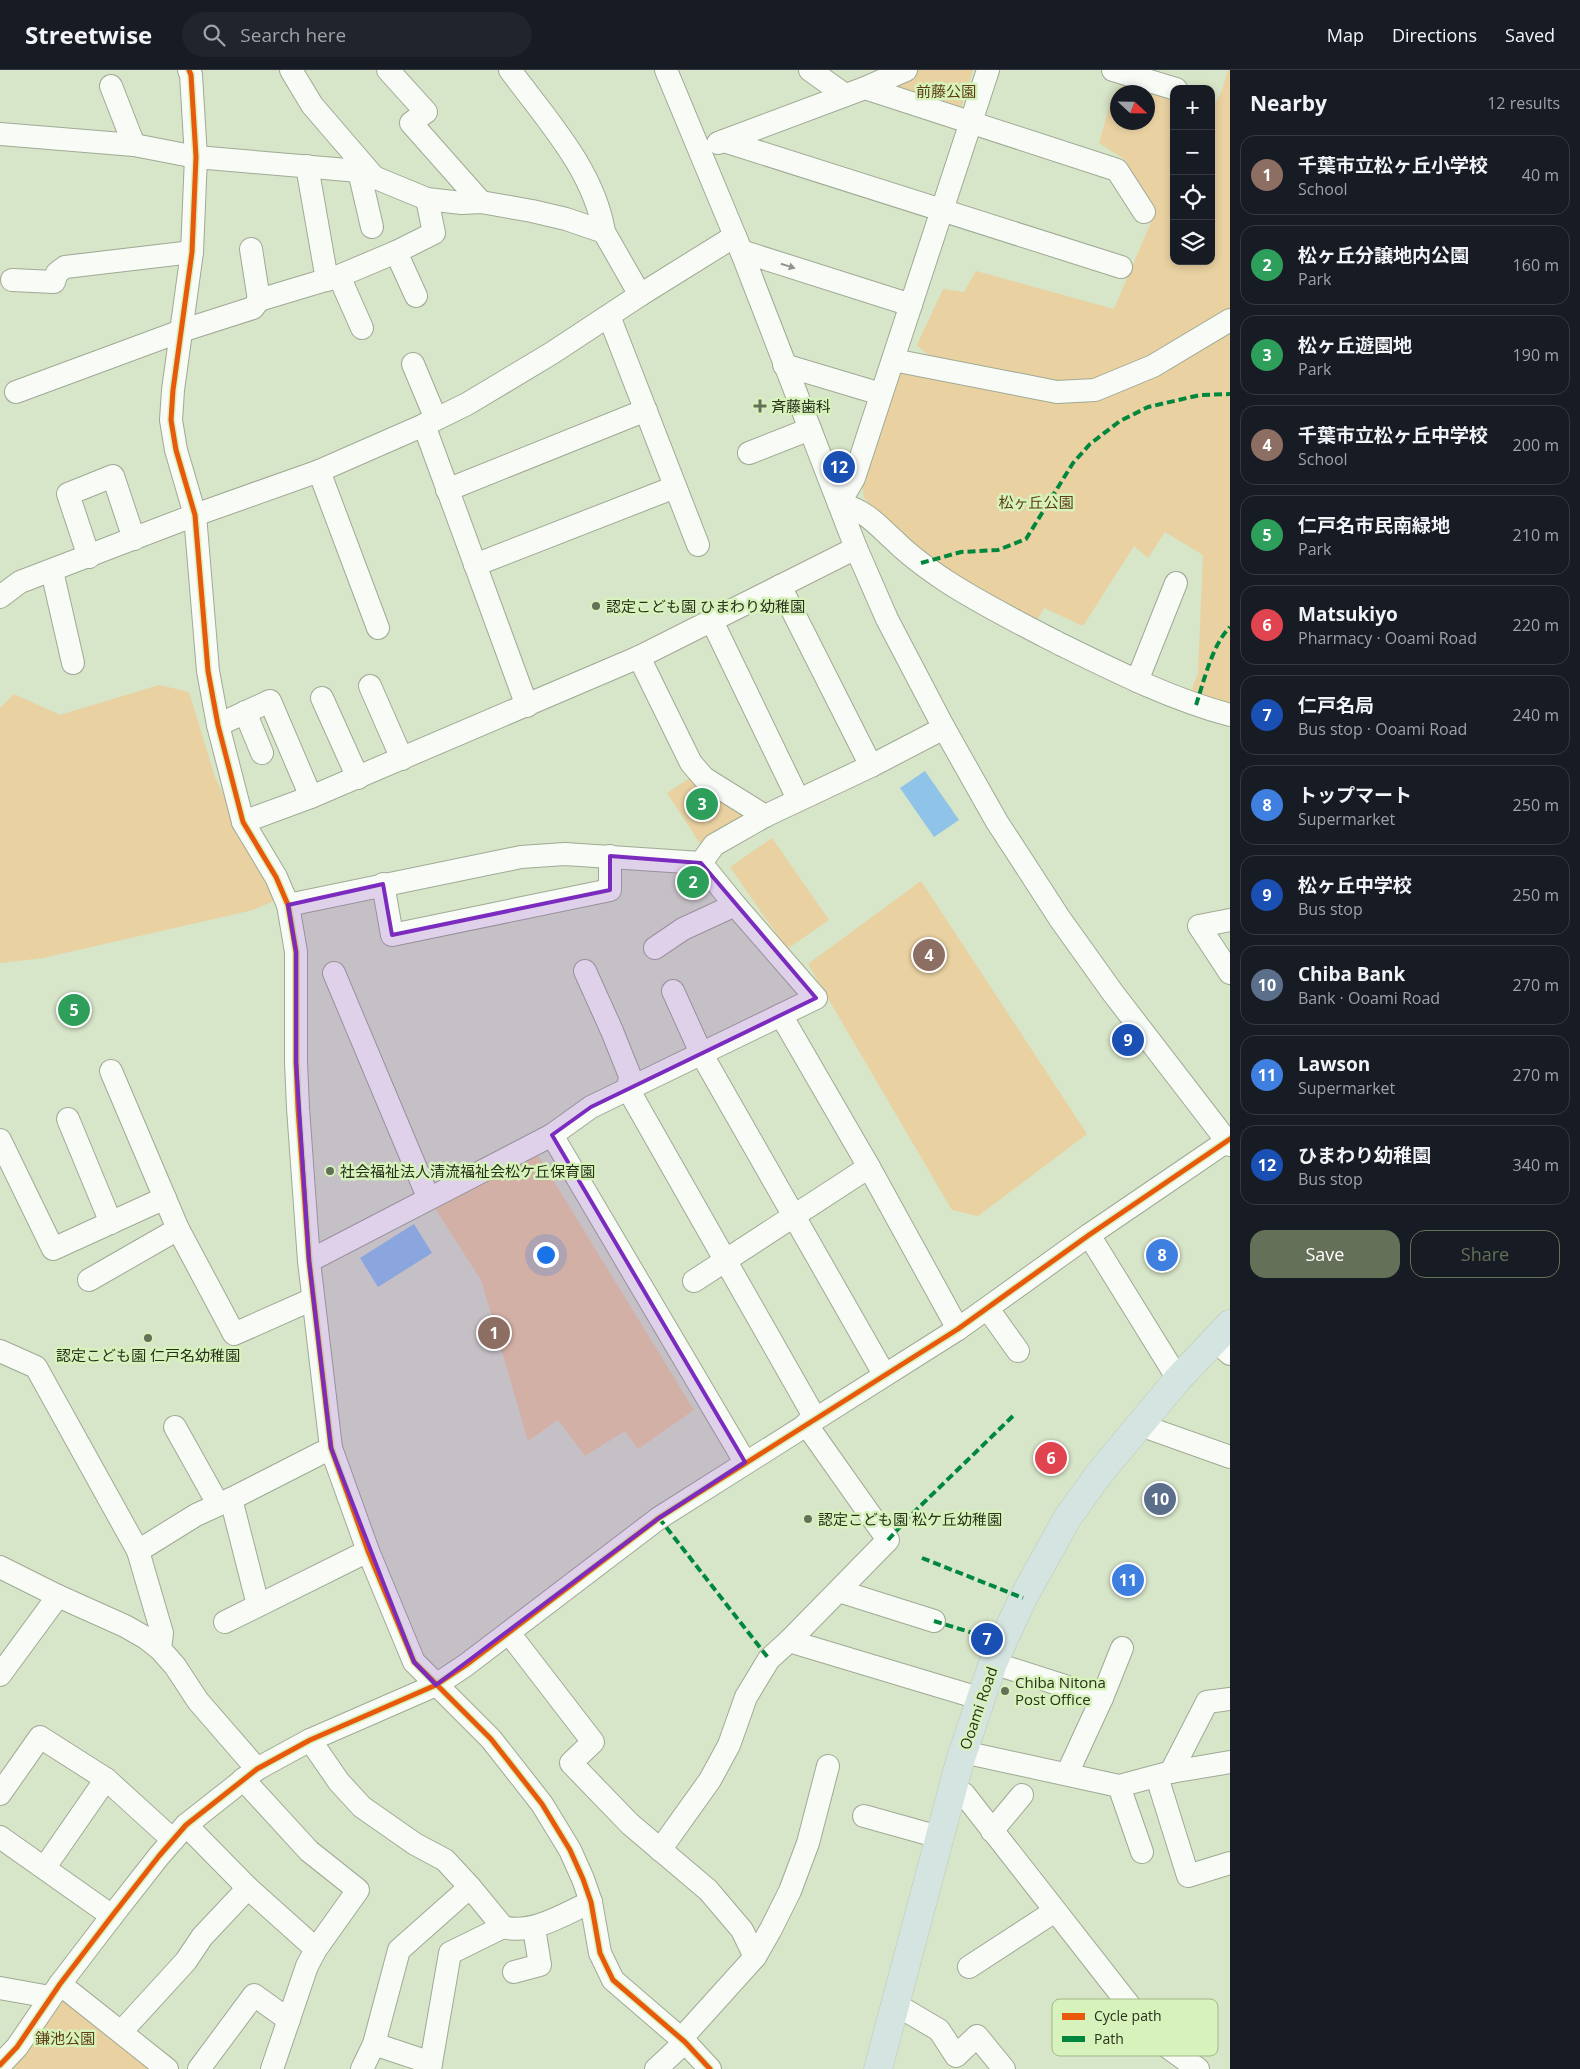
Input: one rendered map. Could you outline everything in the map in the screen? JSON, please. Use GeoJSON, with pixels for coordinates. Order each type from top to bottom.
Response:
{"type":"FeatureCollection","features":[{"type":"Feature","properties":{"kind":"main road","name":"Ooami Road"},"geometry":{"type":"LineString","coordinates":[[878,2069],[963,1752],[993,1663],[1023,1598],[1068,1517],[1099,1474],[1178,1379],[1225,1339]]}},
{"type":"Feature","properties":{"kind":"street"},"geometry":{"type":"LineString","coordinates":[[291,70],[312,105],[366,173],[372,227]]}},
{"type":"Feature","properties":{"kind":"street"},"geometry":{"type":"LineString","coordinates":[[388,70],[426,112],[411,123],[482,202]]}},
{"type":"Feature","properties":{"kind":"street"},"geometry":{"type":"LineString","coordinates":[[510,70],[579,165],[602,214],[604,232],[640,295]]}},
{"type":"Feature","properties":{"kind":"street"},"geometry":{"type":"LineString","coordinates":[[810,70],[855,91],[971,123],[1117,170],[1144,212]]}},
{"type":"Feature","properties":{"kind":"street"},"geometry":{"type":"LineString","coordinates":[[700,149],[724,142],[906,70]]}},
{"type":"Feature","properties":{"kind":"street"},"geometry":{"type":"LineString","coordinates":[[839,504],[854,478],[988,70]]}},
{"type":"Feature","properties":{"kind":"street"},"geometry":{"type":"LineString","coordinates":[[1113,70],[1170,87]]}},
{"type":"Feature","properties":{"kind":"street"},"geometry":{"type":"LineString","coordinates":[[194,72],[196,158],[192,252],[173,390],[171,420],[176,450],[195,515],[208,671],[218,725],[243,822],[276,877],[288,905],[296,952],[296,1062],[309,1261],[331,1448],[368,1551],[414,1662],[491,1739],[542,1804],[570,1850],[591,1902],[600,1952],[613,1980],[683,2040],[710,2069]]}},
{"type":"Feature","properties":{"kind":"street"},"geometry":{"type":"LineString","coordinates":[[0,2065],[17,2047],[55,1990],[112,1916],[180,1832],[250,1774],[310,1740],[436,1685],[509,1633],[659,1518],[884,1374],[958,1329],[1089,1235],[1229,1142],[1119,1000],[1060,919],[997,822],[944,728],[887,619],[856,548],[670,73]]}},
{"type":"Feature","properties":{"kind":"street"},"geometry":{"type":"LineString","coordinates":[[111,86],[134,145]]}},
{"type":"Feature","properties":{"kind":"street"},"geometry":{"type":"LineString","coordinates":[[0,134],[134,145],[196,158],[307,166],[366,173],[427,199],[462,203],[482,202],[566,219],[604,232]]}},
{"type":"Feature","properties":{"kind":"street"},"geometry":{"type":"LineString","coordinates":[[724,142],[1121,267]]}},
{"type":"Feature","properties":{"kind":"street"},"geometry":{"type":"LineString","coordinates":[[307,166],[333,278],[362,328]]}},
{"type":"Feature","properties":{"kind":"street"},"geometry":{"type":"LineString","coordinates":[[16,392],[181,331],[253,308],[259,300],[333,278],[396,252],[434,233],[427,199]]}},
{"type":"Feature","properties":{"kind":"street"},"geometry":{"type":"LineString","coordinates":[[0,597],[20,582],[52,572],[195,515],[319,471],[430,422],[476,399],[552,354],[640,295],[738,244],[911,305]]}},
{"type":"Feature","properties":{"kind":"street"},"geometry":{"type":"LineString","coordinates":[[251,249],[259,300]]}},
{"type":"Feature","properties":{"kind":"street"},"geometry":{"type":"LineString","coordinates":[[12,280],[54,282],[57,272],[65,267],[192,252]]}},
{"type":"Feature","properties":{"kind":"street"},"geometry":{"type":"LineString","coordinates":[[396,252],[416,296]]}},
{"type":"Feature","properties":{"kind":"street"},"geometry":{"type":"LineString","coordinates":[[609,316],[698,545]]}},
{"type":"Feature","properties":{"kind":"street"},"geometry":{"type":"LineString","coordinates":[[893,360],[1057,392],[1095,390],[1153,366],[1230,320]]}},
{"type":"Feature","properties":{"kind":"street"},"geometry":{"type":"LineString","coordinates":[[413,364],[448,490],[527,706]]}},
{"type":"Feature","properties":{"kind":"street"},"geometry":{"type":"LineString","coordinates":[[784,365],[881,394]]}},
{"type":"Feature","properties":{"kind":"street"},"geometry":{"type":"LineString","coordinates":[[448,490],[646,410]]}},
{"type":"Feature","properties":{"kind":"street"},"geometry":{"type":"LineString","coordinates":[[749,453],[810,429]]}},
{"type":"Feature","properties":{"kind":"street"},"geometry":{"type":"LineString","coordinates":[[319,471],[378,628]]}},
{"type":"Feature","properties":{"kind":"street"},"geometry":{"type":"LineString","coordinates":[[89,557],[68,494],[113,476],[134,539]]}},
{"type":"Feature","properties":{"kind":"street"},"geometry":{"type":"LineString","coordinates":[[475,565],[675,487]]}},
{"type":"Feature","properties":{"kind":"street"},"geometry":{"type":"LineString","coordinates":[[839,504],[852,507],[870,517],[894,541],[926,567],[988,606],[1080,654],[1172,697],[1230,715]]}},
{"type":"Feature","properties":{"kind":"street"},"geometry":{"type":"LineString","coordinates":[[243,822],[311,798],[639,657],[856,548]]}},
{"type":"Feature","properties":{"kind":"street"},"geometry":{"type":"LineString","coordinates":[[52,572],[73,663]]}},
{"type":"Feature","properties":{"kind":"street"},"geometry":{"type":"LineString","coordinates":[[1137,681],[1176,583]]}},
{"type":"Feature","properties":{"kind":"street"},"geometry":{"type":"LineString","coordinates":[[780,586],[871,766]]}},
{"type":"Feature","properties":{"kind":"street"},"geometry":{"type":"LineString","coordinates":[[712,621],[798,799]]}},
{"type":"Feature","properties":{"kind":"street"},"geometry":{"type":"LineString","coordinates":[[639,657],[691,763],[704,778],[765,816]]}},
{"type":"Feature","properties":{"kind":"street"},"geometry":{"type":"LineString","coordinates":[[370,686],[402,758]]}},
{"type":"Feature","properties":{"kind":"street"},"geometry":{"type":"LineString","coordinates":[[322,698],[358,778]]}},
{"type":"Feature","properties":{"kind":"street"},"geometry":{"type":"LineString","coordinates":[[218,725],[270,701],[311,798]]}},
{"type":"Feature","properties":{"kind":"street"},"geometry":{"type":"LineString","coordinates":[[245,712],[262,753]]}},
{"type":"Feature","properties":{"kind":"street"},"geometry":{"type":"LineString","coordinates":[[701,863],[714,845],[765,816],[871,766],[944,728]]}},
{"type":"Feature","properties":{"kind":"street"},"geometry":{"type":"LineString","coordinates":[[288,905],[521,857],[565,854],[701,863],[816,998],[591,1107],[552,1134],[428,1197],[309,1261]]}},
{"type":"Feature","properties":{"kind":"street"},"geometry":{"type":"LineString","coordinates":[[383,884],[392,935],[610,890],[610,856]]}},
{"type":"Feature","properties":{"kind":"street"},"geometry":{"type":"LineString","coordinates":[[655,948],[684,929],[735,905]]}},
{"type":"Feature","properties":{"kind":"street"},"geometry":{"type":"LineString","coordinates":[[1230,920],[1200,926],[1230,973]]}},
{"type":"Feature","properties":{"kind":"street"},"geometry":{"type":"LineString","coordinates":[[585,971],[630,1076],[628,1089],[724,1260],[811,1421],[888,1540],[789,1642],[769,1659],[746,1697],[729,1745],[710,1780],[660,1850]]}},
{"type":"Feature","properties":{"kind":"street"},"geometry":{"type":"LineString","coordinates":[[334,973],[428,1197]]}},
{"type":"Feature","properties":{"kind":"street"},"geometry":{"type":"LineString","coordinates":[[673,991],[701,1053],[884,1374]]}},
{"type":"Feature","properties":{"kind":"street"},"geometry":{"type":"LineString","coordinates":[[781,1015],[869,1167],[958,1329]]}},
{"type":"Feature","properties":{"kind":"street"},"geometry":{"type":"LineString","coordinates":[[111,1071],[178,1229],[234,1334],[313,1299]]}},
{"type":"Feature","properties":{"kind":"street"},"geometry":{"type":"LineString","coordinates":[[68,1119],[111,1223]]}},
{"type":"Feature","properties":{"kind":"street"},"geometry":{"type":"LineString","coordinates":[[552,1134],[745,1462]]}},
{"type":"Feature","properties":{"kind":"street"},"geometry":{"type":"LineString","coordinates":[[0,1140],[53,1249],[165,1198]]}},
{"type":"Feature","properties":{"kind":"street"},"geometry":{"type":"LineString","coordinates":[[694,1281],[869,1167]]}},
{"type":"Feature","properties":{"kind":"street"},"geometry":{"type":"LineString","coordinates":[[90,1280],[178,1229]]}},
{"type":"Feature","properties":{"kind":"street"},"geometry":{"type":"LineString","coordinates":[[1089,1235],[1178,1379]]}},
{"type":"Feature","properties":{"kind":"street"},"geometry":{"type":"LineString","coordinates":[[988,1309],[1018,1351]]}},
{"type":"Feature","properties":{"kind":"street"},"geometry":{"type":"LineString","coordinates":[[0,1351],[36,1366],[138,1551],[162,1633],[160,1649]]}},
{"type":"Feature","properties":{"kind":"street"},"geometry":{"type":"LineString","coordinates":[[1140,1425],[1230,1458]]}},
{"type":"Feature","properties":{"kind":"street"},"geometry":{"type":"LineString","coordinates":[[175,1427],[224,1502],[258,1605]]}},
{"type":"Feature","properties":{"kind":"street"},"geometry":{"type":"LineString","coordinates":[[138,1551],[196,1515],[331,1448]]}},
{"type":"Feature","properties":{"kind":"street"},"geometry":{"type":"LineString","coordinates":[[224,1622],[368,1551]]}},
{"type":"Feature","properties":{"kind":"street"},"geometry":{"type":"LineString","coordinates":[[0,1567],[125,1626],[146,1638],[160,1649],[175,1666],[250,1774],[309,1851],[358,1890],[316,1949],[307,1966],[272,2069]]}},
{"type":"Feature","properties":{"kind":"street"},"geometry":{"type":"LineString","coordinates":[[839,1591],[934,1620]]}},
{"type":"Feature","properties":{"kind":"street"},"geometry":{"type":"LineString","coordinates":[[0,1675],[58,1596]]}},
{"type":"Feature","properties":{"kind":"street"},"geometry":{"type":"LineString","coordinates":[[509,1633],[593,1742],[571,1764],[630,1824],[708,1890],[742,1930],[755,1956]]}},
{"type":"Feature","properties":{"kind":"street"},"geometry":{"type":"LineString","coordinates":[[789,1642],[972,1696]]}},
{"type":"Feature","properties":{"kind":"street"},"geometry":{"type":"LineString","coordinates":[[1067,1774],[1102,1698],[1122,1648]]}},
{"type":"Feature","properties":{"kind":"street"},"geometry":{"type":"LineString","coordinates":[[993,1663],[1102,1698]]}},
{"type":"Feature","properties":{"kind":"street"},"geometry":{"type":"LineString","coordinates":[[1230,1698],[1207,1702],[1164,1775],[1188,1876],[1230,1863]]}},
{"type":"Feature","properties":{"kind":"street"},"geometry":{"type":"LineString","coordinates":[[0,1794],[40,1737],[106,1779],[180,1832],[248,1888],[316,1949]]}},
{"type":"Feature","properties":{"kind":"street"},"geometry":{"type":"LineString","coordinates":[[310,1740],[339,1782],[362,1807],[415,1844],[445,1860],[503,1927],[511,1930],[534,1928],[591,1902]]}},
{"type":"Feature","properties":{"kind":"street"},"geometry":{"type":"LineString","coordinates":[[963,1752],[1119,1786],[1230,1762]]}},
{"type":"Feature","properties":{"kind":"street"},"geometry":{"type":"LineString","coordinates":[[656,2069],[755,1956],[790,1891],[808,1843],[828,1766]]}},
{"type":"Feature","properties":{"kind":"street"},"geometry":{"type":"LineString","coordinates":[[45,1867],[106,1779]]}},
{"type":"Feature","properties":{"kind":"street"},"geometry":{"type":"LineString","coordinates":[[1119,1786],[1142,1852]]}},
{"type":"Feature","properties":{"kind":"street"},"geometry":{"type":"LineString","coordinates":[[951,1792],[964,1794],[1124,1999]]}},
{"type":"Feature","properties":{"kind":"street"},"geometry":{"type":"LineString","coordinates":[[992,1831],[1022,1795]]}},
{"type":"Feature","properties":{"kind":"street"},"geometry":{"type":"LineString","coordinates":[[864,1816],[940,1837]]}},
{"type":"Feature","properties":{"kind":"street"},"geometry":{"type":"LineString","coordinates":[[0,1836],[112,1916]]}},
{"type":"Feature","properties":{"kind":"street"},"geometry":{"type":"LineString","coordinates":[[362,2069],[374,2044],[399,1950],[470,1887]]}},
{"type":"Feature","properties":{"kind":"street"},"geometry":{"type":"LineString","coordinates":[[122,2031],[186,1961],[202,1937],[248,1888]]}},
{"type":"Feature","properties":{"kind":"street"},"geometry":{"type":"LineString","coordinates":[[969,1967],[1055,1911]]}},
{"type":"Feature","properties":{"kind":"street"},"geometry":{"type":"LineString","coordinates":[[374,2044],[431,2066],[450,1953],[503,1927]]}},
{"type":"Feature","properties":{"kind":"street"},"geometry":{"type":"LineString","coordinates":[[514,1972],[540,1965],[534,1928]]}},
{"type":"Feature","properties":{"kind":"street"},"geometry":{"type":"LineString","coordinates":[[0,1988],[55,1990],[122,2031],[167,2069]]}},
{"type":"Feature","properties":{"kind":"street"},"geometry":{"type":"LineString","coordinates":[[198,2069],[254,1995],[289,2020]]}},
{"type":"Feature","properties":{"kind":"street"},"geometry":{"type":"LineString","coordinates":[[895,2004],[939,2030],[956,2056],[977,2036],[1004,2069]]}},
{"type":"Feature","properties":{"kind":"street"},"geometry":{"type":"LineString","coordinates":[[1175,2056],[1185,2065]]}},
{"type":"Feature","properties":{"kind":"highlighted area"},"geometry":{"type":"Polygon","coordinates":[[[610,856],[701,863],[816,998],[591,1107],[552,1135],[745,1462],[659,1518],[436,1685],[414,1662],[331,1448],[309,1261],[296,1062],[296,952],[288,905],[383,884],[392,935],[610,890],[610,856]]]}},
{"type":"Feature","properties":{"kind":"green space","name":"前藤公園"},"geometry":{"type":"Polygon","coordinates":[[[918,70],[973,70],[960,111],[887,85],[918,70]]]}},
{"type":"Feature","properties":{"kind":"green space","name":"松ヶ丘公園"},"geometry":{"type":"Polygon","coordinates":[[[1228,70],[1230,70],[1230,707],[1189,696],[1198,673],[1203,555],[1165,532],[1148,558],[1134,546],[1083,626],[1044,608],[1036,622],[1012,611],[905,542],[864,498],[862,484],[897,374],[907,367],[952,376],[917,345],[943,289],[964,292],[976,271],[1114,309],[1155,213],[1124,159],[1099,143],[1110,104],[1110,130],[1155,130],[1155,95],[1170,99],[1170,265],[1215,265],[1215,103],[1222,90],[1228,70]]]}},
{"type":"Feature","properties":{"kind":"green space"},"geometry":{"type":"Polygon","coordinates":[[[159,685],[189,692],[215,777],[274,901],[253,910],[43,958],[0,963],[0,708],[14,694],[60,715],[159,685]]]}},
{"type":"Feature","properties":{"kind":"green space"},"geometry":{"type":"Polygon","coordinates":[[[690,778],[748,816],[703,848],[667,793],[690,778]]]}},
{"type":"Feature","properties":{"kind":"green space"},"geometry":{"type":"Polygon","coordinates":[[[772,838],[829,920],[787,949],[730,867],[772,838]]]}},
{"type":"Feature","properties":{"kind":"green space"},"geometry":{"type":"Polygon","coordinates":[[[921,881],[1087,1134],[978,1216],[952,1210],[808,964],[921,881]]]}},
{"type":"Feature","properties":{"kind":"green space"},"geometry":{"type":"Polygon","coordinates":[[[537,1154],[694,1410],[638,1449],[625,1431],[585,1456],[558,1420],[528,1441],[481,1280],[433,1205],[537,1154]]]}},
{"type":"Feature","properties":{"kind":"green space","name":"鎌池公園"},"geometry":{"type":"Polygon","coordinates":[[[65,1999],[156,2069],[1,2069],[57,2000],[65,1999]]]}},
{"type":"Feature","properties":{"kind":"water"},"geometry":{"type":"Polygon","coordinates":[[[925,771],[959,820],[934,837],[900,788],[925,771]]]}},
{"type":"Feature","properties":{"kind":"water"},"geometry":{"type":"Polygon","coordinates":[[[414,1224],[432,1253],[378,1287],[360,1258],[414,1224]]]}},
{"type":"Feature","properties":{"kind":"marked path"},"geometry":{"type":"LineString","coordinates":[[921,563],[961,552],[998,550],[1026,539],[1073,463],[1090,444],[1120,421],[1148,407],[1200,395],[1230,394]]}},
{"type":"Feature","properties":{"kind":"marked path"},"geometry":{"type":"LineString","coordinates":[[1196,705],[1213,653],[1230,627]]}},
{"type":"Feature","properties":{"kind":"marked path"},"geometry":{"type":"LineString","coordinates":[[888,1540],[909,1517],[1015,1414]]}},
{"type":"Feature","properties":{"kind":"marked path"},"geometry":{"type":"LineString","coordinates":[[659,1518],[769,1659]]}},
{"type":"Feature","properties":{"kind":"marked path"},"geometry":{"type":"LineString","coordinates":[[922,1558],[1023,1598]]}},
{"type":"Feature","properties":{"kind":"marked path"},"geometry":{"type":"LineString","coordinates":[[934,1621],[1002,1642]]}},
{"type":"Feature","properties":{"kind":"cycle path"},"geometry":{"type":"LineString","coordinates":[[189,70],[191,75],[196,157],[192,252],[173,390],[171,420],[176,450],[195,515],[208,671],[218,725],[243,822],[276,877],[288,905],[296,952],[298,1108],[309,1261],[331,1448],[368,1551],[414,1662],[491,1739],[542,1804],[570,1850],[583,1879],[591,1902],[600,1953],[613,1980],[685,2042],[710,2069]]}},
{"type":"Feature","properties":{"kind":"cycle path"},"geometry":{"type":"LineString","coordinates":[[0,2065],[17,2047],[60,1984],[159,1856],[186,1825],[257,1769],[310,1740],[436,1685],[466,1665],[659,1518],[958,1329],[1089,1235],[1230,1139]]}},
{"type":"Feature","properties":{"kind":"place","name":"斉藤歯科"},"geometry":{"type":"Point","coordinates":[760,406]}},
{"type":"Feature","properties":{"kind":"place","name":"ひまわり幼稚園"},"geometry":{"type":"Point","coordinates":[839,467]}},
{"type":"Feature","properties":{"kind":"place","name":"認定こども園 ひまわり幼稚園"},"geometry":{"type":"Point","coordinates":[596,606]}},
{"type":"Feature","properties":{"kind":"place","name":"松ヶ丘遊園地"},"geometry":{"type":"Point","coordinates":[702,804]}},
{"type":"Feature","properties":{"kind":"place","name":"松ヶ丘分譲地内公園"},"geometry":{"type":"Point","coordinates":[693,882]}},
{"type":"Feature","properties":{"kind":"place","name":"千葉市立松ヶ丘中学校"},"geometry":{"type":"Point","coordinates":[929,955]}},
{"type":"Feature","properties":{"kind":"place","name":"仁戸名市民南緑地"},"geometry":{"type":"Point","coordinates":[74,1010]}},
{"type":"Feature","properties":{"kind":"place","name":"松ヶ丘中学校"},"geometry":{"type":"Point","coordinates":[1128,1040]}},
{"type":"Feature","properties":{"kind":"place","name":"社会福祉法人清流福祉会松ケ丘保育園"},"geometry":{"type":"Point","coordinates":[330,1171]}},
{"type":"Feature","properties":{"kind":"place","name":"トップマート"},"geometry":{"type":"Point","coordinates":[1162,1255]}},
{"type":"Feature","properties":{"kind":"place","name":"千葉市立松ヶ丘小学校"},"geometry":{"type":"Point","coordinates":[494,1333]}},
{"type":"Feature","properties":{"kind":"place","name":"認定こども園 仁戸名幼稚園"},"geometry":{"type":"Point","coordinates":[148,1338]}},
{"type":"Feature","properties":{"kind":"place","name":"Matsukiyo"},"geometry":{"type":"Point","coordinates":[1051,1458]}},
{"type":"Feature","properties":{"kind":"place","name":"Chiba Bank"},"geometry":{"type":"Point","coordinates":[1160,1499]}},
{"type":"Feature","properties":{"kind":"place","name":"認定こども園 松ケ丘幼稚園"},"geometry":{"type":"Point","coordinates":[808,1519]}},
{"type":"Feature","properties":{"kind":"place","name":"Lawson"},"geometry":{"type":"Point","coordinates":[1128,1580]}},
{"type":"Feature","properties":{"kind":"place","name":"仁戸名局"},"geometry":{"type":"Point","coordinates":[987,1639]}},
{"type":"Feature","properties":{"kind":"place","name":"Chiba Nitona Post Office"},"geometry":{"type":"Point","coordinates":[1005,1691]}}]}
